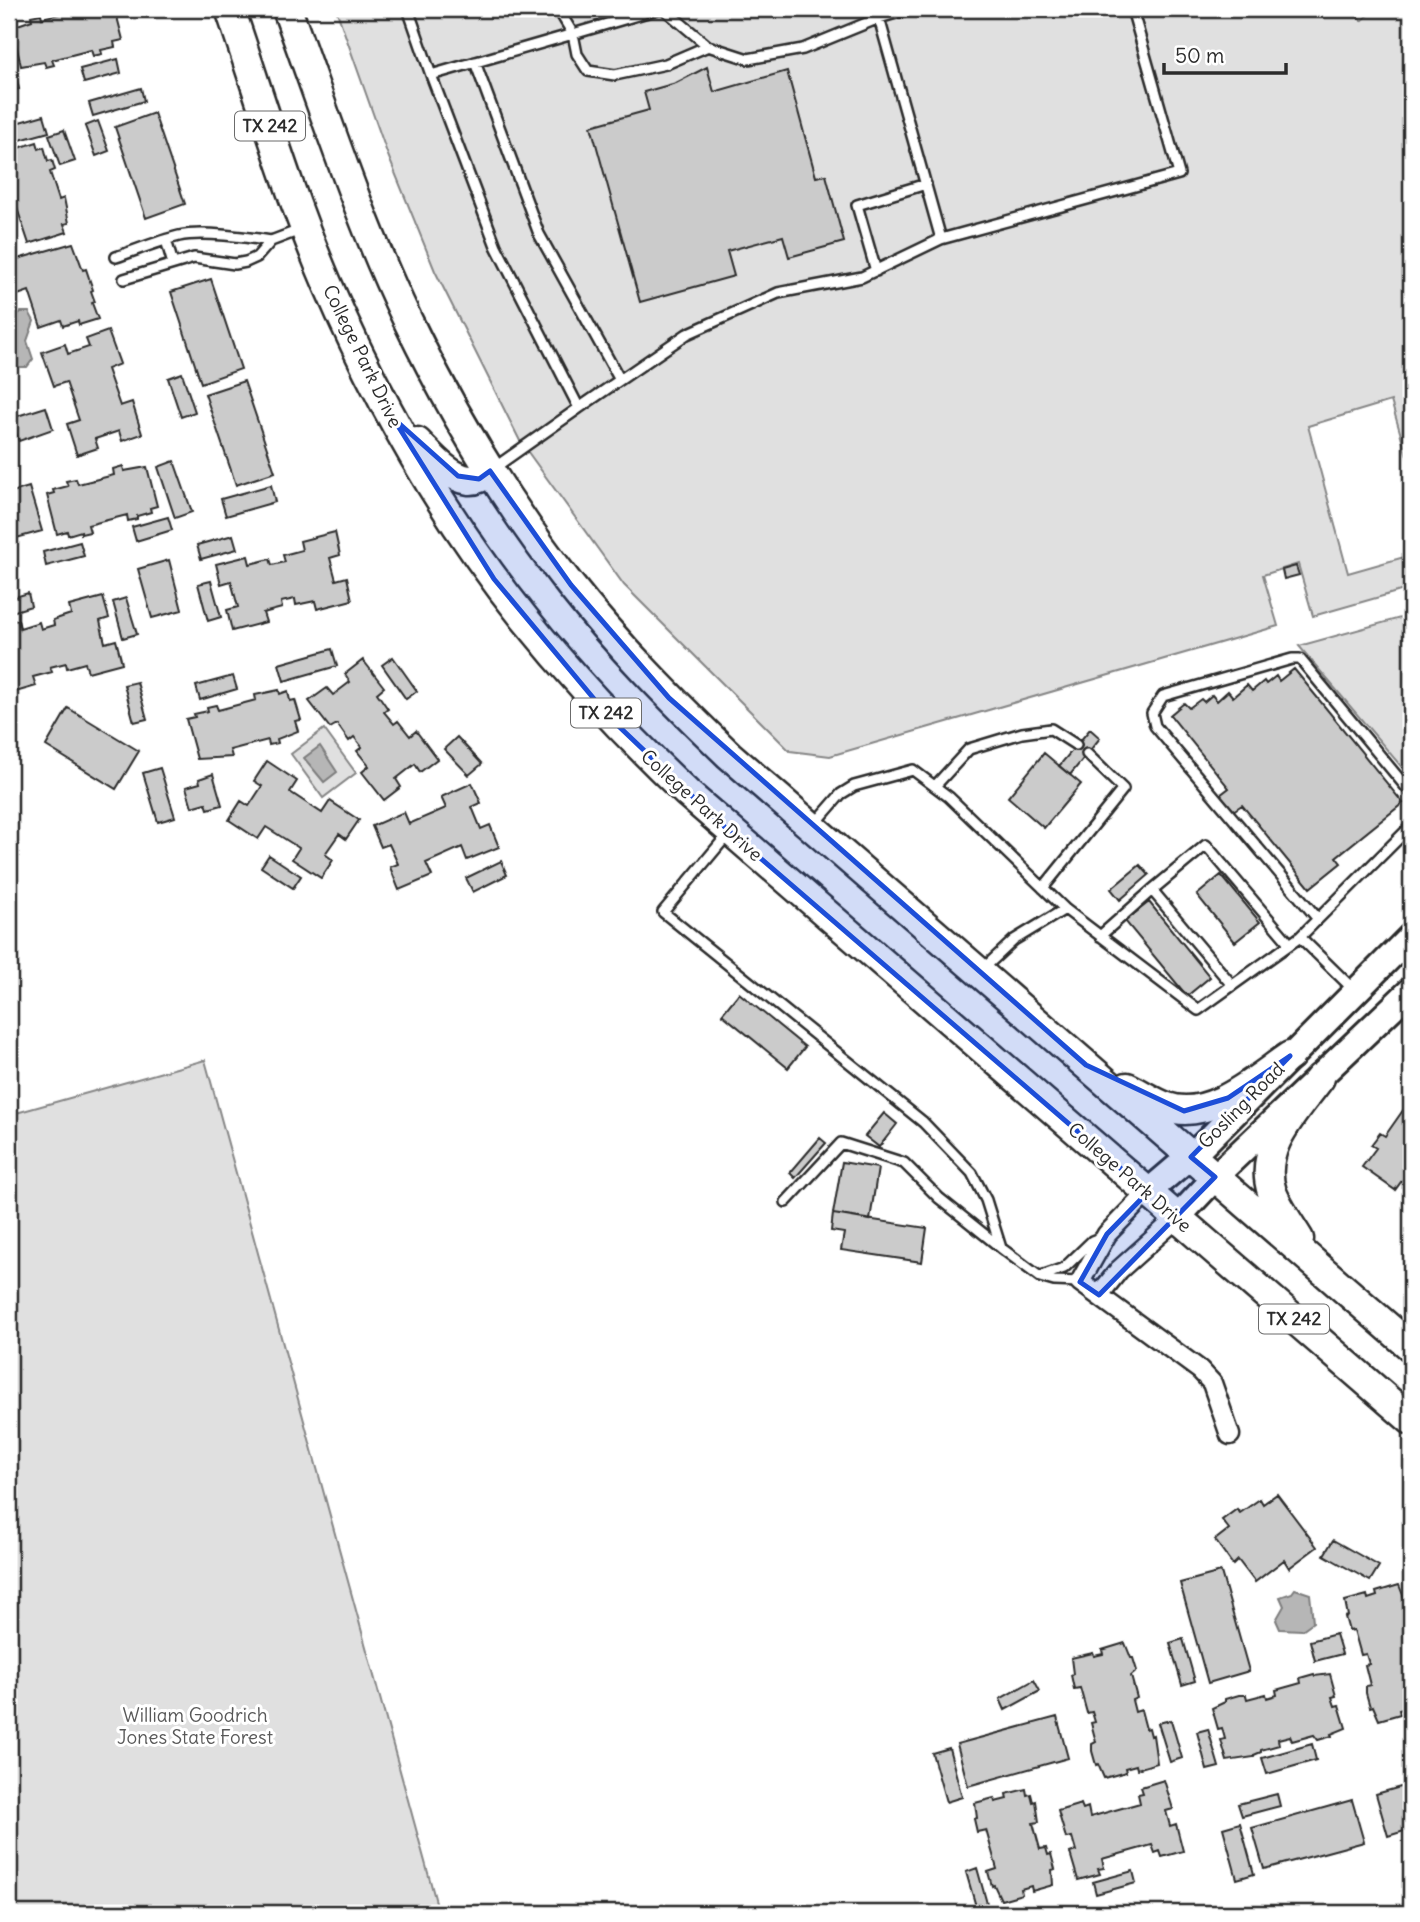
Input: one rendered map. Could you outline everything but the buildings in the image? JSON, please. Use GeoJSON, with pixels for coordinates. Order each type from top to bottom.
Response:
{"type":"FeatureCollection","features":[{"type":"Feature","properties":{"kind":"main road","name":"College Park Drive"},"geometry":{"type":"LineString","coordinates":[[230,9],[306,228],[346,325],[393,418],[450,516],[524,618],[610,718],[730,832],[1411,1420]]}},
{"type":"Feature","properties":{"kind":"main road","name":"TX 242"},"geometry":{"type":"LineString","coordinates":[[287,9],[365,223],[401,306],[450,402],[490,471],[570,585],[618,642],[699,726],[1411,1347]]}},
{"type":"Feature","properties":{"kind":"main road"},"geometry":{"type":"LineString","coordinates":[[393,418],[430,455],[458,476],[469,480],[478,479],[490,471]]}},
{"type":"Feature","properties":{"kind":"main road","name":"Gosling Road"},"geometry":{"type":"LineString","coordinates":[[1148,1192],[1202,1146],[1411,936]]}},
{"type":"Feature","properties":{"kind":"main road","name":"Gosling Road"},"geometry":{"type":"LineString","coordinates":[[1177,1218],[1215,1177],[1411,990]]}},
{"type":"Feature","properties":{"kind":"main road"},"geometry":{"type":"LineString","coordinates":[[1086,1065],[1167,1107],[1184,1111],[1204,1108],[1227,1098],[1290,1056]]}},
{"type":"Feature","properties":{"kind":"main road"},"geometry":{"type":"LineString","coordinates":[[1313,1262],[1273,1194],[1268,1177],[1270,1156],[1278,1135],[1320,1078]]}},
{"type":"Feature","properties":{"kind":"street","name":"Gosling Road"},"geometry":{"type":"LineString","coordinates":[[1080,1282],[1107,1234],[1148,1192]]}},
{"type":"Feature","properties":{"kind":"street","name":"Gosling Road"},"geometry":{"type":"LineString","coordinates":[[1099,1295],[1119,1270],[1177,1218]]}},
{"type":"Feature","properties":{"kind":"street"},"geometry":{"type":"LineString","coordinates":[[1080,1282],[1200,1370],[1212,1383],[1230,1435]]}},
{"type":"Feature","properties":{"kind":"lane"},"geometry":{"type":"LineString","coordinates":[[408,9],[496,247],[579,408]]}},
{"type":"Feature","properties":{"kind":"lane"},"geometry":{"type":"LineString","coordinates":[[558,9],[573,34],[577,54],[588,71],[615,75],[666,64],[708,46]]}},
{"type":"Feature","properties":{"kind":"lane"},"geometry":{"type":"LineString","coordinates":[[431,75],[658,9]]}},
{"type":"Feature","properties":{"kind":"lane"},"geometry":{"type":"LineString","coordinates":[[664,9],[708,46],[748,59],[803,49],[879,18],[910,9]]}},
{"type":"Feature","properties":{"kind":"lane"},"geometry":{"type":"LineString","coordinates":[[490,471],[687,334],[778,293],[862,277],[941,239],[1179,174],[1132,9]]}},
{"type":"Feature","properties":{"kind":"lane"},"geometry":{"type":"LineString","coordinates":[[879,18],[941,239]]}},
{"type":"Feature","properties":{"kind":"lane"},"geometry":{"type":"LineString","coordinates":[[475,62],[539,234],[621,380]]}},
{"type":"Feature","properties":{"kind":"lane"},"geometry":{"type":"LineString","coordinates":[[876,271],[857,205],[926,184]]}},
{"type":"Feature","properties":{"kind":"lane"},"geometry":{"type":"LineString","coordinates":[[124,279],[194,258],[235,264],[246,262],[257,257],[271,241],[306,228]]}},
{"type":"Feature","properties":{"kind":"lane"},"geometry":{"type":"LineString","coordinates":[[116,257],[191,234],[271,241]]}},
{"type":"Feature","properties":{"kind":"lane"},"geometry":{"type":"LineString","coordinates":[[166,240],[173,264]]}},
{"type":"Feature","properties":{"kind":"lane"},"geometry":{"type":"LineString","coordinates":[[1318,919],[1155,726],[1152,713],[1163,696],[1300,659],[1411,793]]}},
{"type":"Feature","properties":{"kind":"lane"},"geometry":{"type":"LineString","coordinates":[[934,786],[969,749],[1022,733],[1051,729],[1076,745]]}},
{"type":"Feature","properties":{"kind":"lane"},"geometry":{"type":"LineString","coordinates":[[1043,888],[1124,789],[1087,754]]}},
{"type":"Feature","properties":{"kind":"lane"},"geometry":{"type":"LineString","coordinates":[[812,827],[841,794],[854,786],[913,770],[934,786],[1065,909],[1198,1010],[1300,937],[1411,826]]}},
{"type":"Feature","properties":{"kind":"lane"},"geometry":{"type":"LineString","coordinates":[[730,832],[663,912],[923,1122],[972,1173],[986,1200],[1001,1248]]}},
{"type":"Feature","properties":{"kind":"lane"},"geometry":{"type":"LineString","coordinates":[[1100,936],[1206,845],[1290,944]]}},
{"type":"Feature","properties":{"kind":"lane"},"geometry":{"type":"LineString","coordinates":[[1152,890],[1232,985]]}},
{"type":"Feature","properties":{"kind":"lane"},"geometry":{"type":"LineString","coordinates":[[979,973],[1014,940],[1065,909]]}},
{"type":"Feature","properties":{"kind":"lane"},"geometry":{"type":"LineString","coordinates":[[1300,937],[1356,992]]}},
{"type":"Feature","properties":{"kind":"lane"},"geometry":{"type":"LineString","coordinates":[[786,1202],[841,1143],[904,1163],[939,1198],[1040,1277],[1054,1281],[1080,1282]]}},
{"type":"Feature","properties":{"kind":"lane"},"geometry":{"type":"LineString","coordinates":[[1040,1277],[1064,1268],[1092,1241],[1107,1234]]}},
{"type":"Feature","properties":{"kind":"highlighted area"},"geometry":{"type":"Polygon","coordinates":[[[393,418],[458,476],[479,479],[490,471],[571,585],[669,698],[1086,1065],[1184,1111],[1228,1098],[1290,1056],[1191,1157],[1215,1177],[1099,1295],[1080,1282],[1107,1234],[1148,1192],[730,832],[610,718],[494,579],[393,418]]]}},
{"type":"Feature","properties":{"kind":"green space"},"geometry":{"type":"Polygon","coordinates":[[[336,9],[1350,9],[1362,21],[1373,9],[1411,9],[1411,470],[1391,401],[1308,426],[1348,573],[1411,555],[1411,588],[1313,616],[1298,564],[1263,575],[1278,626],[830,756],[790,751],[624,585],[520,441],[435,271],[387,153],[336,9]]]}},
{"type":"Feature","properties":{"kind":"green space"},"geometry":{"type":"Polygon","coordinates":[[[1411,615],[1411,778],[1299,646],[1411,615]]]}},
{"type":"Feature","properties":{"kind":"green space"},"geometry":{"type":"Polygon","coordinates":[[[324,729],[356,773],[323,798],[291,754],[324,729]]]}},
{"type":"Feature","properties":{"kind":"green space","name":"William Goodrich Jones State Forest"},"geometry":{"type":"Polygon","coordinates":[[[205,1060],[439,1913],[9,1913],[9,1115],[205,1060]]]}},
{"type":"Feature","properties":{"kind":"shaded area"},"geometry":{"type":"Polygon","coordinates":[[[21,312],[29,312],[34,321],[27,341],[33,359],[27,367],[9,367],[9,328],[12,319],[21,312]]]}},
{"type":"Feature","properties":{"kind":"shaded area"},"geometry":{"type":"Polygon","coordinates":[[[320,746],[337,772],[324,782],[304,758],[320,746]]]}},
{"type":"Feature","properties":{"kind":"shaded area"},"geometry":{"type":"Polygon","coordinates":[[[1295,1589],[1310,1594],[1313,1622],[1302,1630],[1280,1629],[1276,1620],[1284,1606],[1280,1597],[1292,1593],[1295,1589]]]}}]}
